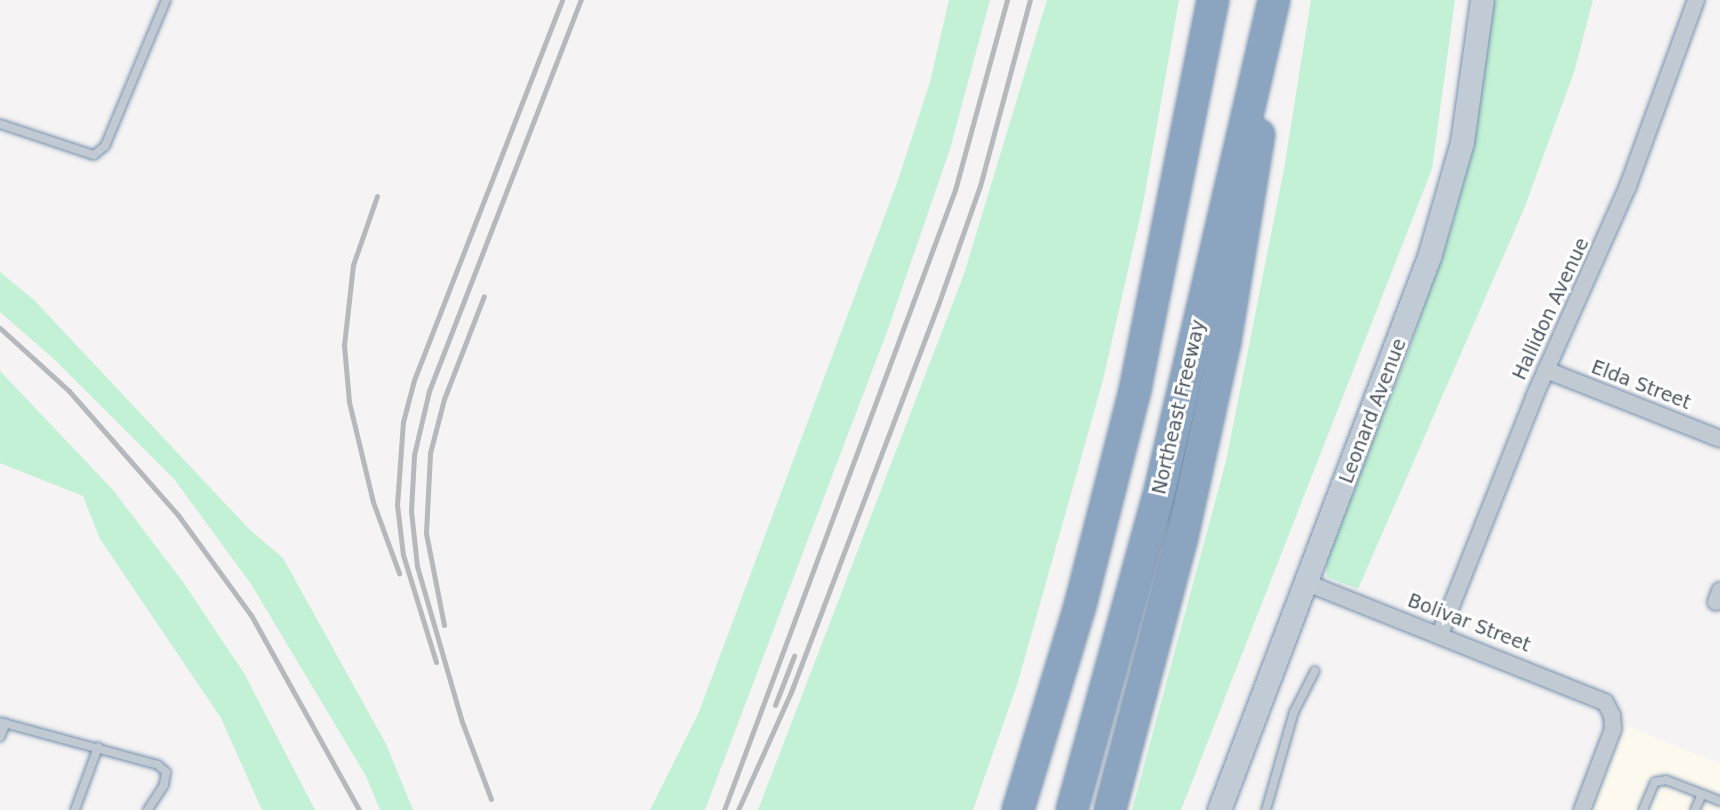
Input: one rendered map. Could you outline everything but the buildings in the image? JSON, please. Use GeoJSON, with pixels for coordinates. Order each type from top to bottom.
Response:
{"type":"FeatureCollection","features":[{"type":"Feature","properties":{"kind":"highway"},"geometry":{"type":"LineString","coordinates":[[1018,810],[1080,606],[1138,377],[1213,0]]}},
{"type":"Feature","properties":{"kind":"highway"},"geometry":{"type":"LineString","coordinates":[[1110,810],[1181,542],[1225,342],[1254,185],[1273,8]]}},
{"type":"Feature","properties":{"kind":"highway","name":"Northeast Freeway"},"geometry":{"type":"LineString","coordinates":[[1072,810],[1159,495],[1273,8]]}},
{"type":"Feature","properties":{"kind":"highway"},"geometry":{"type":"LineString","coordinates":[[998,810],[1080,606]]}},
{"type":"Feature","properties":{"kind":"street","name":"Leonard Avenue"},"geometry":{"type":"LineString","coordinates":[[1219,810],[1402,337],[1452,182],[1468,113],[1482,0]]}},
{"type":"Feature","properties":{"kind":"street","name":"Hallidon Avenue"},"geometry":{"type":"LineString","coordinates":[[1440,634],[1546,370],[1628,186],[1696,0]]}},
{"type":"Feature","properties":{"kind":"street","name":"Elda Street"},"geometry":{"type":"LineString","coordinates":[[1546,370],[1720,439]]}},
{"type":"Feature","properties":{"kind":"street","name":"Bolivar Street"},"geometry":{"type":"LineString","coordinates":[[1307,583],[1583,690],[1610,710],[1614,721],[1611,738],[1582,810]]}},
{"type":"Feature","properties":{"kind":"lane"},"geometry":{"type":"LineString","coordinates":[[0,124],[94,155],[105,146],[166,0]]}},
{"type":"Feature","properties":{"kind":"lane"},"geometry":{"type":"LineString","coordinates":[[1266,810],[1294,712],[1315,671]]}},
{"type":"Feature","properties":{"kind":"lane"},"geometry":{"type":"LineString","coordinates":[[0,737],[3,723],[158,765],[166,772],[148,810]]}},
{"type":"Feature","properties":{"kind":"lane"},"geometry":{"type":"LineString","coordinates":[[75,810],[98,747]]}},
{"type":"Feature","properties":{"kind":"lane"},"geometry":{"type":"LineString","coordinates":[[1643,810],[1655,782],[1666,780],[1720,801]]}},
{"type":"Feature","properties":{"kind":"lane"},"geometry":{"type":"LineString","coordinates":[[1695,810],[1702,794]]}},
{"type":"Feature","properties":{"kind":"shaded area"},"geometry":{"type":"Polygon","coordinates":[[[1610,719],[1720,764],[1720,810],[1575,810],[1610,719]]]}},
{"type":"Feature","properties":{"kind":"green space"},"geometry":{"type":"Polygon","coordinates":[[[949,0],[990,0],[950,149],[888,329],[705,810],[650,810],[699,712],[897,183],[930,82],[949,0]]]}},
{"type":"Feature","properties":{"kind":"green space"},"geometry":{"type":"Polygon","coordinates":[[[1047,0],[1179,0],[1143,204],[1103,380],[1018,682],[973,810],[758,810],[964,274],[1047,0]]]}},
{"type":"Feature","properties":{"kind":"green space"},"geometry":{"type":"Polygon","coordinates":[[[1311,0],[1455,0],[1432,169],[1181,810],[1132,810],[1226,461],[1284,169],[1311,0]]]}},
{"type":"Feature","properties":{"kind":"green space"},"geometry":{"type":"Polygon","coordinates":[[[1490,0],[1593,0],[1574,72],[1524,209],[1358,589],[1327,577],[1326,560],[1408,353],[1453,222],[1469,154],[1490,0]]]}},
{"type":"Feature","properties":{"kind":"green space"},"geometry":{"type":"Polygon","coordinates":[[[0,272],[34,300],[249,529],[283,558],[386,744],[413,810],[380,810],[366,776],[251,584],[174,479],[55,360],[0,312],[0,272]]]}},
{"type":"Feature","properties":{"kind":"green space"},"geometry":{"type":"Polygon","coordinates":[[[0,371],[113,490],[183,582],[244,673],[315,810],[262,810],[221,718],[100,539],[83,496],[0,463],[0,371]]]}},
{"type":"Feature","properties":{"kind":"railway"},"geometry":{"type":"LineString","coordinates":[[436,662],[403,555],[397,505],[403,422],[414,380],[562,0]]}},
{"type":"Feature","properties":{"kind":"railway"},"geometry":{"type":"LineString","coordinates":[[491,799],[462,722],[417,566],[411,511],[414,455],[429,391],[581,0]]}},
{"type":"Feature","properties":{"kind":"railway"},"geometry":{"type":"LineString","coordinates":[[724,810],[955,190],[1007,0]]}},
{"type":"Feature","properties":{"kind":"railway"},"geometry":{"type":"LineString","coordinates":[[738,810],[791,692],[938,305],[980,186],[1030,0]]}},
{"type":"Feature","properties":{"kind":"railway"},"geometry":{"type":"LineString","coordinates":[[377,196],[353,265],[344,345],[349,402],[373,502],[399,573]]}},
{"type":"Feature","properties":{"kind":"railway"},"geometry":{"type":"LineString","coordinates":[[444,625],[426,533],[430,453],[444,399],[484,296]]}},
{"type":"Feature","properties":{"kind":"railway"},"geometry":{"type":"LineString","coordinates":[[0,328],[69,391],[178,515],[251,615],[359,810]]}},
{"type":"Feature","properties":{"kind":"railway"},"geometry":{"type":"LineString","coordinates":[[775,705],[794,656]]}}]}
